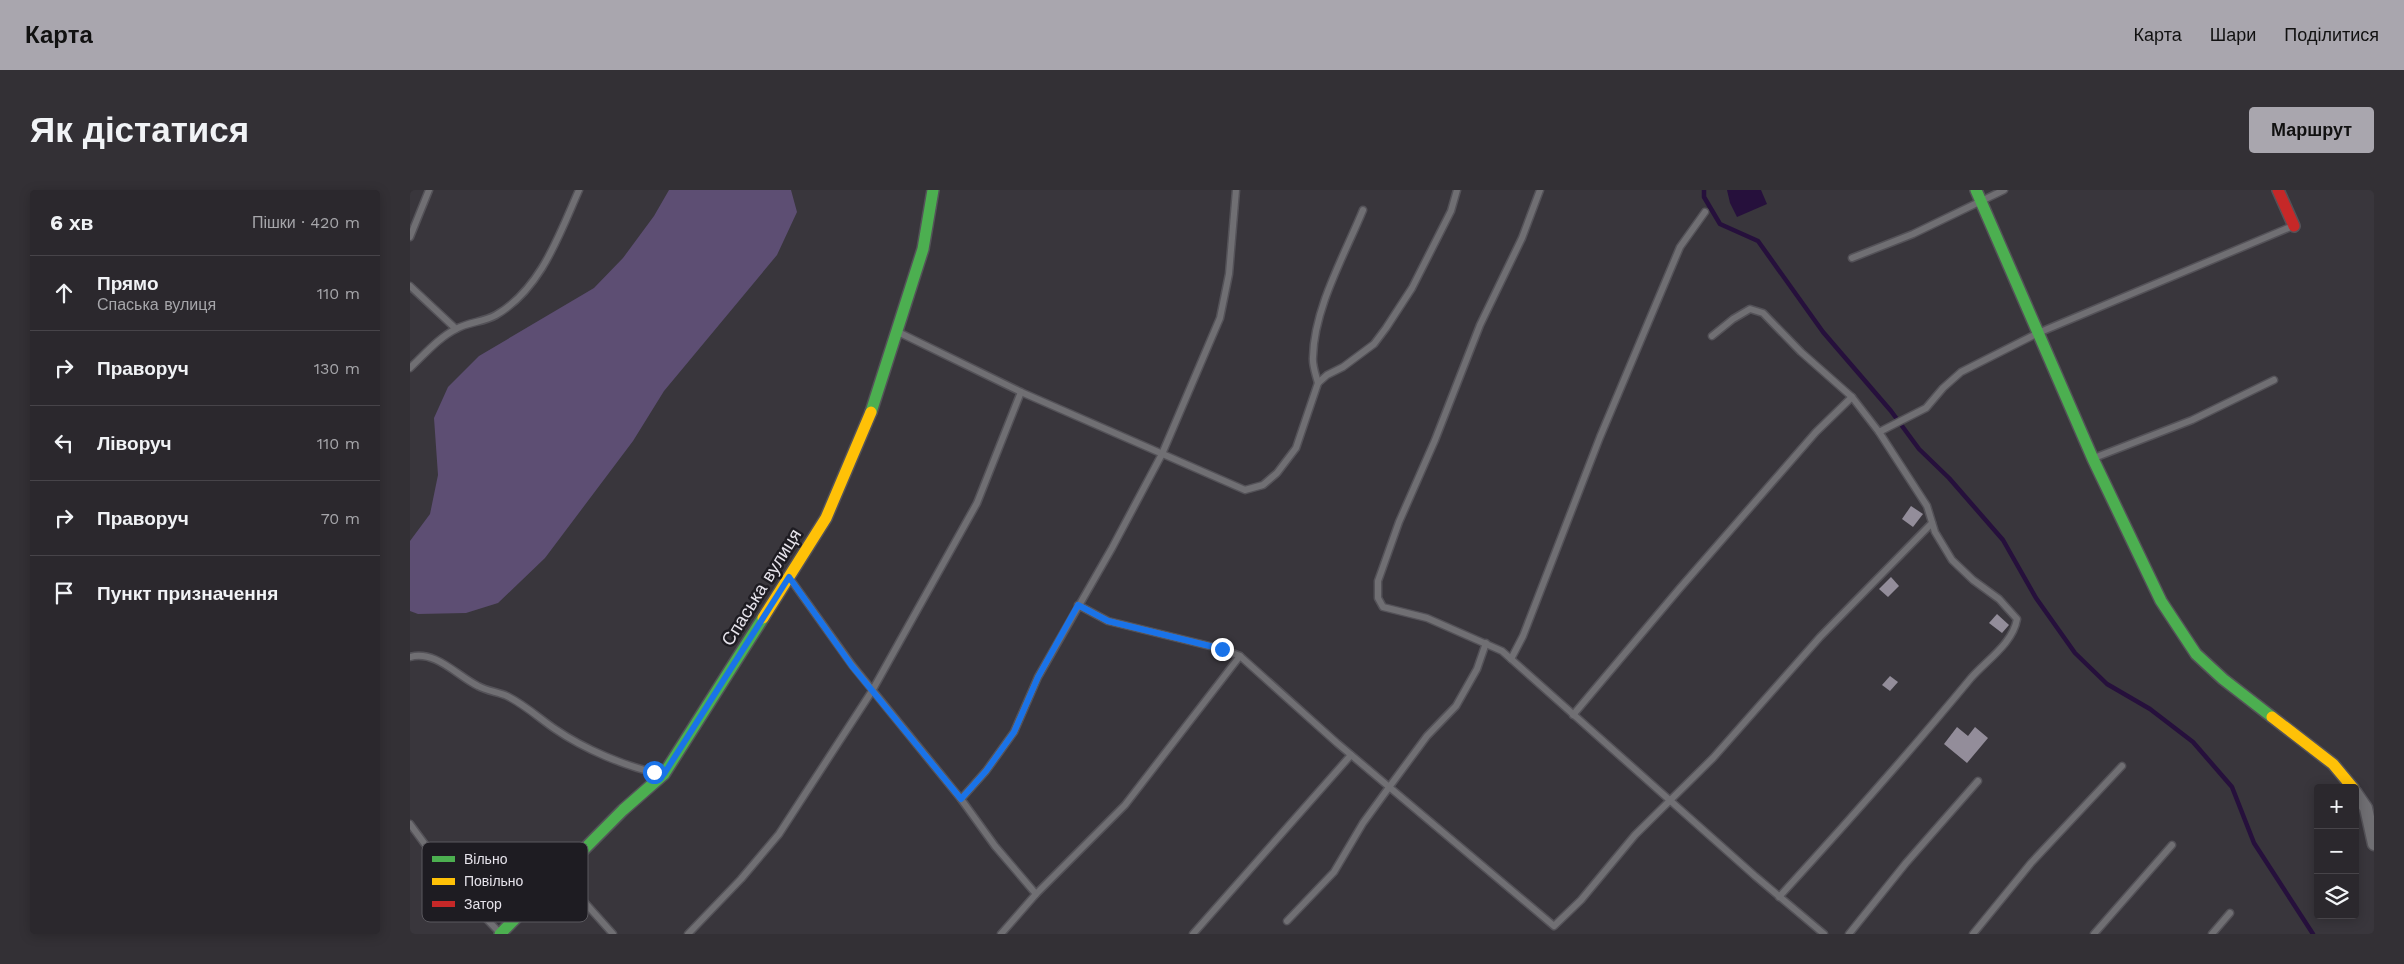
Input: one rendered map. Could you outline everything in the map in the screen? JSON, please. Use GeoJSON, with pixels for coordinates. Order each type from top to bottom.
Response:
{"type":"FeatureCollection","features":[{"type":"Feature","properties":{"kind":"street","name":"Спаська вулиця"},"geometry":{"type":"LineString","coordinates":[[588,846],[623,810],[664,774],[826,518],[871,412],[923,249],[933,190]]}},
{"type":"Feature","properties":{"kind":"street"},"geometry":{"type":"LineString","coordinates":[[2278,190],[2294,226]]}},
{"type":"Feature","properties":{"kind":"street"},"geometry":{"type":"LineString","coordinates":[[1978,195],[2093,459],[2161,601],[2196,654],[2223,679],[2333,764],[2350,784]]}},
{"type":"Feature","properties":{"kind":"street"},"geometry":{"type":"LineString","coordinates":[[2359,798],[2366,808],[2374,844]]}},
{"type":"Feature","properties":{"kind":"street","name":"Спаська вулиця"},"geometry":{"type":"LineString","coordinates":[[500,934],[512,922]]}},
{"type":"Feature","properties":{"kind":"lane"},"geometry":{"type":"LineString","coordinates":[[410,237],[429,190]]}},
{"type":"Feature","properties":{"kind":"lane"},"geometry":{"type":"LineString","coordinates":[[410,368],[439,340],[456,328],[495,315],[528,289],[554,246],[579,190]]}},
{"type":"Feature","properties":{"kind":"lane"},"geometry":{"type":"LineString","coordinates":[[961,799],[986,771],[1014,732],[1038,677],[1117,540],[1162,454],[1220,318],[1229,274],[1236,190]]}},
{"type":"Feature","properties":{"kind":"lane"},"geometry":{"type":"LineString","coordinates":[[897,331],[1021,392],[1245,490],[1263,485],[1277,473],[1296,448],[1318,383],[1327,374],[1343,367],[1374,344],[1386,328],[1412,288],[1450,211],[1456,190]]}},
{"type":"Feature","properties":{"kind":"lane"},"geometry":{"type":"LineString","coordinates":[[1540,190],[1522,238],[1480,325],[1435,440],[1399,522],[1378,581],[1378,598],[1383,607],[1427,618],[1502,651],[1779,897],[1824,934]]}},
{"type":"Feature","properties":{"kind":"lane"},"geometry":{"type":"LineString","coordinates":[[1852,258],[1913,234],[1978,195],[2004,190]]}},
{"type":"Feature","properties":{"kind":"lane"},"geometry":{"type":"LineString","coordinates":[[1318,383],[1312,358],[1316,335],[1329,288],[1363,210]]}},
{"type":"Feature","properties":{"kind":"lane"},"geometry":{"type":"LineString","coordinates":[[1511,659],[1523,636],[1597,446],[1680,247],[1705,212]]}},
{"type":"Feature","properties":{"kind":"lane"},"geometry":{"type":"LineString","coordinates":[[1879,432],[1892,424],[1910,418],[1926,408],[1943,388],[1961,372],[2038,333],[2294,226]]}},
{"type":"Feature","properties":{"kind":"lane"},"geometry":{"type":"LineString","coordinates":[[410,286],[456,328]]}},
{"type":"Feature","properties":{"kind":"lane"},"geometry":{"type":"LineString","coordinates":[[1712,336],[1732,318],[1750,309],[1763,312],[1801,352],[1852,397],[1879,432],[1927,506],[1935,532],[1952,560],[1973,580],[1999,599],[2017,620],[2015,632],[1976,672],[1872,797],[1779,897]]}},
{"type":"Feature","properties":{"kind":"lane"},"geometry":{"type":"LineString","coordinates":[[2093,459],[2192,420],[2274,380]]}},
{"type":"Feature","properties":{"kind":"lane"},"geometry":{"type":"LineString","coordinates":[[688,934],[741,879],[779,834],[872,691],[977,503],[1021,392]]}},
{"type":"Feature","properties":{"kind":"lane"},"geometry":{"type":"LineString","coordinates":[[1573,715],[1680,588],[1816,432],[1852,397]]}},
{"type":"Feature","properties":{"kind":"lane"},"geometry":{"type":"LineString","coordinates":[[1078,605],[1108,621],[1222,649],[1240,656],[1351,755],[1554,926],[1581,900],[1635,835],[1713,758],[1820,637],[1932,523]]}},
{"type":"Feature","properties":{"kind":"lane"},"geometry":{"type":"LineString","coordinates":[[789,577],[872,691],[961,799],[995,846],[1036,894]]}},
{"type":"Feature","properties":{"kind":"lane"},"geometry":{"type":"LineString","coordinates":[[1287,921],[1334,872],[1363,823],[1390,786],[1427,736],[1456,706],[1477,669],[1486,643]]}},
{"type":"Feature","properties":{"kind":"lane"},"geometry":{"type":"LineString","coordinates":[[410,657],[420,654],[446,665],[478,687],[506,696],[530,710],[556,730],[616,761],[664,774]]}},
{"type":"Feature","properties":{"kind":"lane"},"geometry":{"type":"LineString","coordinates":[[1001,934],[1036,894],[1125,805],[1240,656]]}},
{"type":"Feature","properties":{"kind":"lane"},"geometry":{"type":"LineString","coordinates":[[1193,934],[1351,755]]}},
{"type":"Feature","properties":{"kind":"lane"},"geometry":{"type":"LineString","coordinates":[[1973,934],[2031,863],[2122,766]]}},
{"type":"Feature","properties":{"kind":"lane"},"geometry":{"type":"LineString","coordinates":[[1849,934],[1906,863],[1978,781]]}},
{"type":"Feature","properties":{"kind":"lane"},"geometry":{"type":"LineString","coordinates":[[410,824],[423,842]]}},
{"type":"Feature","properties":{"kind":"lane"},"geometry":{"type":"LineString","coordinates":[[2094,934],[2172,845]]}},
{"type":"Feature","properties":{"kind":"lane"},"geometry":{"type":"LineString","coordinates":[[588,907],[612,934]]}},
{"type":"Feature","properties":{"kind":"lane"},"geometry":{"type":"LineString","coordinates":[[2212,934],[2230,913]]}},
{"type":"Feature","properties":{"kind":"lane"},"geometry":{"type":"LineString","coordinates":[[489,922],[500,934]]}},
{"type":"Feature","properties":{"kind":"shaded area"},"geometry":{"type":"Polygon","coordinates":[[[669,190],[791,190],[797,212],[777,255],[664,391],[633,441],[545,558],[498,603],[466,613],[418,614],[410,611],[410,541],[430,514],[438,475],[434,418],[448,387],[479,356],[594,288],[623,258],[654,216],[669,190]]]}},
{"type":"Feature","properties":{"kind":"shaded area"},"geometry":{"type":"Polygon","coordinates":[[[1727,190],[1761,190],[1767,204],[1737,217],[1730,203],[1727,190]]]}},
{"type":"Feature","properties":{"kind":"building"},"geometry":{"type":"Polygon","coordinates":[[[1911,506],[1923,514],[1913,527],[1902,519],[1911,506]]]}},
{"type":"Feature","properties":{"kind":"building"},"geometry":{"type":"Polygon","coordinates":[[[1891,577],[1899,586],[1888,597],[1879,589],[1891,577]]]}},
{"type":"Feature","properties":{"kind":"building"},"geometry":{"type":"Polygon","coordinates":[[[1997,614],[2009,625],[2002,633],[1989,623],[1997,614]]]}},
{"type":"Feature","properties":{"kind":"building"},"geometry":{"type":"Polygon","coordinates":[[[1890,676],[1898,682],[1890,691],[1882,685],[1890,676]]]}},
{"type":"Feature","properties":{"kind":"building"},"geometry":{"type":"Polygon","coordinates":[[[1957,727],[1968,736],[1975,727],[1988,738],[1967,763],[1944,744],[1957,727]]]}},
{"type":"Feature","properties":{"kind":"waterway"},"geometry":{"type":"LineString","coordinates":[[1704,190],[1704,197],[1720,224],[1758,241],[1823,332],[1891,411],[1919,449],[1949,478],[2003,540],[2036,598],[2075,653],[2107,684],[2150,709],[2193,742],[2232,787],[2254,843],[2313,934]]}},
{"type":"Feature","properties":{"kind":"traffic: fast"},"geometry":{"type":"LineString","coordinates":[[871,412],[923,249],[933,190]]}},
{"type":"Feature","properties":{"kind":"traffic: fast"},"geometry":{"type":"LineString","coordinates":[[1976,190],[2093,459],[2161,601],[2196,654],[2223,679],[2272,717]]}},
{"type":"Feature","properties":{"kind":"traffic: fast"},"geometry":{"type":"LineString","coordinates":[[588,845],[623,810],[664,774],[763,618]]}},
{"type":"Feature","properties":{"kind":"traffic: fast"},"geometry":{"type":"LineString","coordinates":[[500,934],[512,922]]}},
{"type":"Feature","properties":{"kind":"traffic: slow"},"geometry":{"type":"LineString","coordinates":[[763,618],[826,518],[871,412]]}},
{"type":"Feature","properties":{"kind":"traffic: slow"},"geometry":{"type":"LineString","coordinates":[[2272,717],[2333,764],[2350,784]]}},
{"type":"Feature","properties":{"kind":"traffic: jam"},"geometry":{"type":"LineString","coordinates":[[2278,190],[2294,226]]}},
{"type":"Feature","properties":{"kind":"route"},"geometry":{"type":"LineString","coordinates":[[654,772],[664,774],[789,577],[852,666],[961,799],[986,771],[1014,732],[1038,677],[1078,605],[1108,621],[1186,642],[1222,649]]}}]}
